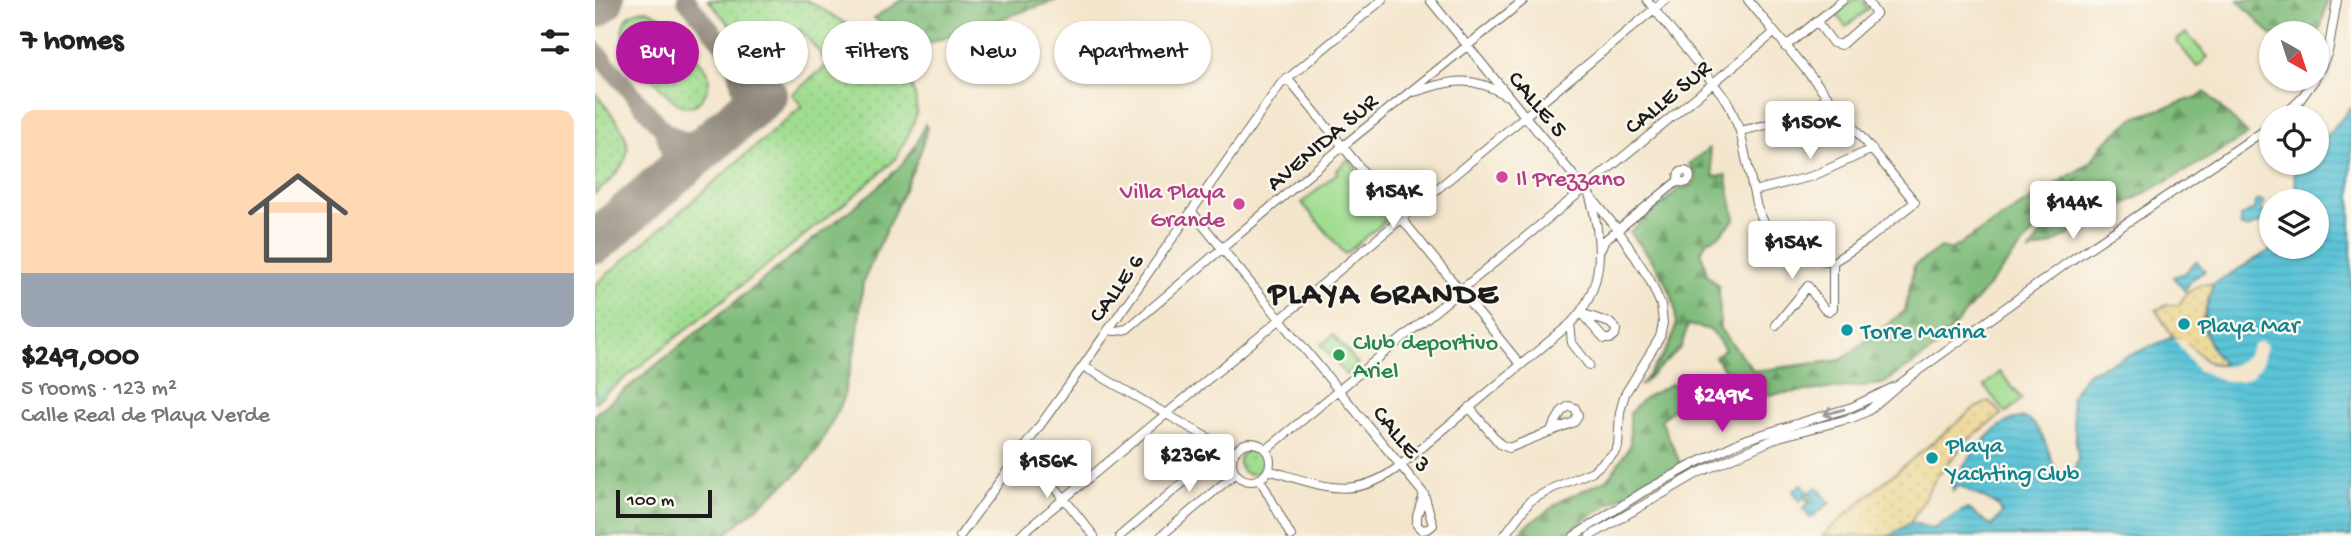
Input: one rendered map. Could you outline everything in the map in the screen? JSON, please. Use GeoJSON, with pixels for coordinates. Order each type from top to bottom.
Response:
{"type":"FeatureCollection","features":[{"type":"Feature","properties":{"kind":"street","name":"CALLE 6"},"geometry":{"type":"LineString","coordinates":[[960,536],[1287,78],[1382,0]]}},
{"type":"Feature","properties":{"kind":"street","name":"CALLE 5"},"geometry":{"type":"LineString","coordinates":[[1430,0],[1618,230],[1659,297],[1663,323],[1660,337],[1625,394],[1620,412],[1618,446],[1608,461],[1530,501],[1504,536]]}},
{"type":"Feature","properties":{"kind":"street","name":"AVENIDA SUR"},"geometry":{"type":"LineString","coordinates":[[1108,330],[1126,329],[1343,146],[1524,0]]}},
{"type":"Feature","properties":{"kind":"street"},"geometry":{"type":"LineString","coordinates":[[1647,0],[1728,102],[1740,131],[1762,219],[1796,255],[1833,262],[1913,205],[1914,198],[1748,0]]}},
{"type":"Feature","properties":{"kind":"street"},"geometry":{"type":"LineString","coordinates":[[1019,536],[1665,0]]}},
{"type":"Feature","properties":{"kind":"street"},"geometry":{"type":"LineString","coordinates":[[1785,47],[1843,0]]}},
{"type":"Feature","properties":{"kind":"street"},"geometry":{"type":"LineString","coordinates":[[1817,22],[1833,43],[1841,45],[1876,14],[1867,0]]}},
{"type":"Feature","properties":{"kind":"street"},"geometry":{"type":"LineString","coordinates":[[2329,46],[2337,0]]}},
{"type":"Feature","properties":{"kind":"street","name":"CALLE SUR"},"geometry":{"type":"LineString","coordinates":[[1266,450],[1774,33]]}},
{"type":"Feature","properties":{"kind":"street"},"geometry":{"type":"LineString","coordinates":[[1287,78],[1520,363]]}},
{"type":"Feature","properties":{"kind":"street"},"geometry":{"type":"LineString","coordinates":[[1407,94],[1457,80],[1492,87],[1510,98]]}},
{"type":"Feature","properties":{"kind":"street"},"geometry":{"type":"LineString","coordinates":[[2295,105],[2306,91]]}},
{"type":"Feature","properties":{"kind":"street"},"geometry":{"type":"LineString","coordinates":[[1740,131],[1788,121],[1827,97]]}},
{"type":"Feature","properties":{"kind":"street"},"geometry":{"type":"LineString","coordinates":[[1575,536],[1609,512],[1644,497],[1744,440],[1852,407],[1897,386],[2089,247],[2259,134]]}},
{"type":"Feature","properties":{"kind":"street"},"geometry":{"type":"LineString","coordinates":[[1754,191],[1813,176],[1872,149]]}},
{"type":"Feature","properties":{"kind":"street"},"geometry":{"type":"LineString","coordinates":[[1600,253],[1605,240],[1679,180]]}},
{"type":"Feature","properties":{"kind":"street"},"geometry":{"type":"LineString","coordinates":[[1268,470],[1334,487],[1354,488],[1379,480],[1401,465],[1570,324],[1581,313],[1599,270],[1598,226],[1586,190]]}},
{"type":"Feature","properties":{"kind":"street","name":"CALLE 3"},"geometry":{"type":"LineString","coordinates":[[1192,212],[1221,251],[1340,390],[1424,494]]}},
{"type":"Feature","properties":{"kind":"street"},"geometry":{"type":"LineString","coordinates":[[1776,325],[1808,286],[1824,309],[1829,311],[1833,308],[1833,262]]}},
{"type":"Feature","properties":{"kind":"street"},"geometry":{"type":"LineString","coordinates":[[1570,324],[1572,343],[1589,365]]}},
{"type":"Feature","properties":{"kind":"street"},"geometry":{"type":"LineString","coordinates":[[1083,366],[1234,453]]}},
{"type":"Feature","properties":{"kind":"street"},"geometry":{"type":"LineString","coordinates":[[1469,407],[1500,444],[1507,448],[1550,432]]}},
{"type":"Feature","properties":{"kind":"street"},"geometry":{"type":"LineString","coordinates":[[1249,443],[1262,446],[1266,450],[1270,460],[1268,470],[1260,479],[1247,481],[1235,473],[1232,467],[1234,453],[1238,448],[1249,443]]}},
{"type":"Feature","properties":{"kind":"street"},"geometry":{"type":"LineString","coordinates":[[1023,447],[1094,536]]}},
{"type":"Feature","properties":{"kind":"street"},"geometry":{"type":"LineString","coordinates":[[1120,536],[1225,447]]}},
{"type":"Feature","properties":{"kind":"street"},"geometry":{"type":"LineString","coordinates":[[1161,536],[1235,473]]}},
{"type":"Feature","properties":{"kind":"street"},"geometry":{"type":"LineString","coordinates":[[1260,479],[1291,536]]}},
{"type":"Feature","properties":{"kind":"street"},"geometry":{"type":"LineString","coordinates":[[1590,536],[1644,497]]}},
{"type":"Feature","properties":{"kind":"street"},"geometry":{"type":"LineString","coordinates":[[1609,512],[1614,521]]}},
{"type":"Feature","properties":{"kind":"green space"},"geometry":{"type":"Polygon","coordinates":[[[708,0],[807,0],[842,21],[822,21],[822,56],[808,39],[808,21],[726,21],[708,0]]]}},
{"type":"Feature","properties":{"kind":"green space"},"geometry":{"type":"Polygon","coordinates":[[[901,0],[1057,0],[995,21],[946,21],[946,38],[932,42],[932,21],[878,21],[874,18],[901,0]]]}},
{"type":"Feature","properties":{"kind":"green space"},"geometry":{"type":"Polygon","coordinates":[[[1851,0],[1862,0],[1868,9],[1846,27],[1835,13],[1851,0]]]}},
{"type":"Feature","properties":{"kind":"green space"},"geometry":{"type":"Polygon","coordinates":[[[2238,0],[2328,0],[2322,21],[2259,22],[2238,0]]]}},
{"type":"Feature","properties":{"kind":"green space"},"geometry":{"type":"Polygon","coordinates":[[[647,10],[664,21],[626,21],[637,11],[647,10]]]}},
{"type":"Feature","properties":{"kind":"green space"},"geometry":{"type":"Polygon","coordinates":[[[2186,33],[2208,57],[2197,67],[2176,41],[2186,33]]]}},
{"type":"Feature","properties":{"kind":"green space"},"geometry":{"type":"Polygon","coordinates":[[[699,61],[709,77],[702,99],[697,104],[683,106],[658,84],[699,84],[699,61]]]}},
{"type":"Feature","properties":{"kind":"green space"},"geometry":{"type":"Polygon","coordinates":[[[822,70],[822,84],[910,84],[917,112],[896,159],[855,195],[595,402],[595,285],[802,106],[792,94],[808,84],[822,70]]]}},
{"type":"Feature","properties":{"kind":"green space"},"geometry":{"type":"Polygon","coordinates":[[[2205,92],[2248,134],[2050,245],[2029,252],[2080,177],[1935,349],[1883,384],[1744,397],[1715,357],[1725,349],[1711,330],[1688,325],[1681,347],[1640,386],[1669,345],[1675,329],[1676,314],[1667,284],[1630,232],[1680,188],[1693,184],[1695,173],[1689,164],[1709,148],[1714,177],[1726,175],[1735,219],[1720,235],[1707,241],[1701,252],[1707,274],[1719,287],[1720,329],[1754,371],[1841,360],[1905,311],[1914,266],[1939,248],[1950,250],[2091,162],[2103,144],[2134,118],[2205,92]]]}},
{"type":"Feature","properties":{"kind":"green space"},"geometry":{"type":"Polygon","coordinates":[[[595,93],[617,121],[627,144],[621,167],[595,194],[595,93]]]}},
{"type":"Feature","properties":{"kind":"green space"},"geometry":{"type":"Polygon","coordinates":[[[925,124],[927,128],[920,154],[863,282],[857,341],[842,403],[817,450],[800,471],[723,536],[595,536],[595,414],[870,194],[896,171],[909,155],[925,124]]]}},
{"type":"Feature","properties":{"kind":"green space"},"geometry":{"type":"Polygon","coordinates":[[[1348,159],[1393,215],[1345,254],[1302,203],[1338,172],[1348,159]]]}},
{"type":"Feature","properties":{"kind":"green space","name":"Club deportivo Ariel"},"geometry":{"type":"Polygon","coordinates":[[[1333,335],[1358,364],[1346,375],[1321,345],[1333,335]]]}},
{"type":"Feature","properties":{"kind":"green space"},"geometry":{"type":"Polygon","coordinates":[[[2000,372],[2022,399],[2006,413],[1984,386],[2000,372]]]}},
{"type":"Feature","properties":{"kind":"green space"},"geometry":{"type":"Polygon","coordinates":[[[1671,384],[1681,388],[1683,400],[1661,420],[1682,467],[1605,506],[1564,536],[1518,536],[1525,527],[1562,500],[1608,479],[1630,446],[1630,413],[1644,398],[1671,384]]]}},
{"type":"Feature","properties":{"kind":"green space"},"geometry":{"type":"Polygon","coordinates":[[[1251,450],[1260,453],[1263,462],[1260,471],[1251,474],[1242,471],[1239,462],[1242,453],[1251,450]]]}},
{"type":"Feature","properties":{"kind":"sand","name":"Playa Mar"},"geometry":{"type":"Polygon","coordinates":[[[2202,284],[2213,284],[2203,318],[2217,356],[2224,365],[2209,362],[2186,343],[2173,337],[2156,310],[2167,305],[2179,305],[2186,294],[2202,284]]]}},
{"type":"Feature","properties":{"kind":"sand","name":"Playa Yachting Club"},"geometry":{"type":"Polygon","coordinates":[[[1989,401],[2002,414],[1967,441],[1937,476],[1911,522],[1890,536],[1822,536],[1972,410],[1989,401]]]}},
{"type":"Feature","properties":{"kind":"water"},"geometry":{"type":"Polygon","coordinates":[[[2351,106],[2351,536],[1890,536],[1911,522],[1933,529],[1967,508],[1992,526],[2002,513],[1999,506],[1958,485],[1953,491],[1952,482],[1987,438],[2010,421],[2021,418],[2032,422],[2044,440],[2059,474],[2063,479],[2073,474],[2078,459],[2071,397],[2087,373],[2173,337],[2186,343],[2208,362],[2223,365],[2206,335],[2206,309],[2213,284],[2259,257],[2329,259],[2329,189],[2296,189],[2294,175],[2329,175],[2329,134],[2351,106]]]}},
{"type":"Feature","properties":{"kind":"water"},"geometry":{"type":"Polygon","coordinates":[[[2259,201],[2259,223],[2248,228],[2241,227],[2240,217],[2254,209],[2255,202],[2259,201]]]}},
{"type":"Feature","properties":{"kind":"water"},"geometry":{"type":"Polygon","coordinates":[[[2196,261],[2205,271],[2191,280],[2185,291],[2173,277],[2185,273],[2196,261]]]}},
{"type":"Feature","properties":{"kind":"water"},"geometry":{"type":"Polygon","coordinates":[[[1802,484],[1810,501],[1813,499],[1808,493],[1817,487],[1830,503],[1810,518],[1803,508],[1809,503],[1805,497],[1800,501],[1793,491],[1802,484]]]}},
{"type":"Feature","properties":{"kind":"pier"},"geometry":{"type":"Polygon","coordinates":[[[2173,337],[2183,339],[2206,362],[2216,366],[2229,366],[2241,361],[2253,345],[2261,341],[2267,346],[2261,366],[2251,377],[2241,381],[2225,381],[2197,370],[2173,337]]]}},
{"type":"Feature","properties":{"kind":"waterway"},"geometry":{"type":"LineString","coordinates":[[595,397],[608,388]]}},
{"type":"Feature","properties":{"kind":"taxiway"},"geometry":{"type":"LineString","coordinates":[[595,10],[601,0]]}},
{"type":"Feature","properties":{"kind":"taxiway"},"geometry":{"type":"LineString","coordinates":[[686,0],[765,95]]}},
{"type":"Feature","properties":{"kind":"taxiway"},"geometry":{"type":"LineString","coordinates":[[595,50],[663,130]]}},
{"type":"Feature","properties":{"kind":"taxiway"},"geometry":{"type":"LineString","coordinates":[[736,120],[742,95],[740,84]]}},
{"type":"Feature","properties":{"kind":"taxiway"},"geometry":{"type":"LineString","coordinates":[[667,180],[670,151],[663,130],[684,141],[714,140]]}},
{"type":"Feature","properties":{"kind":"runway"},"geometry":{"type":"LineString","coordinates":[[595,6],[602,0]]}},
{"type":"Feature","properties":{"kind":"runway"},"geometry":{"type":"LineString","coordinates":[[595,242],[765,95]]}},
{"type":"Feature","properties":{"kind":"place","name":"Il Prezzano"},"geometry":{"type":"Point","coordinates":[1502,177]}},
{"type":"Feature","properties":{"kind":"place","name":"Villa Playa Grande"},"geometry":{"type":"Point","coordinates":[1239,204]}},
{"type":"Feature","properties":{"kind":"place","name":"Playa Mar"},"geometry":{"type":"Point","coordinates":[2184,324]}},
{"type":"Feature","properties":{"kind":"place","name":"Torre Marina"},"geometry":{"type":"Point","coordinates":[1847,330]}},
{"type":"Feature","properties":{"kind":"place","name":"Club deportivo Ariel"},"geometry":{"type":"Point","coordinates":[1339,355]}},
{"type":"Feature","properties":{"kind":"place","name":"Playa Yachting Club"},"geometry":{"type":"Point","coordinates":[1932,458]}},
{"type":"Feature","properties":{"kind":"district","name":"PLAYA GRANDE"},"geometry":{"type":"Point","coordinates":[1384,291]}}]}
